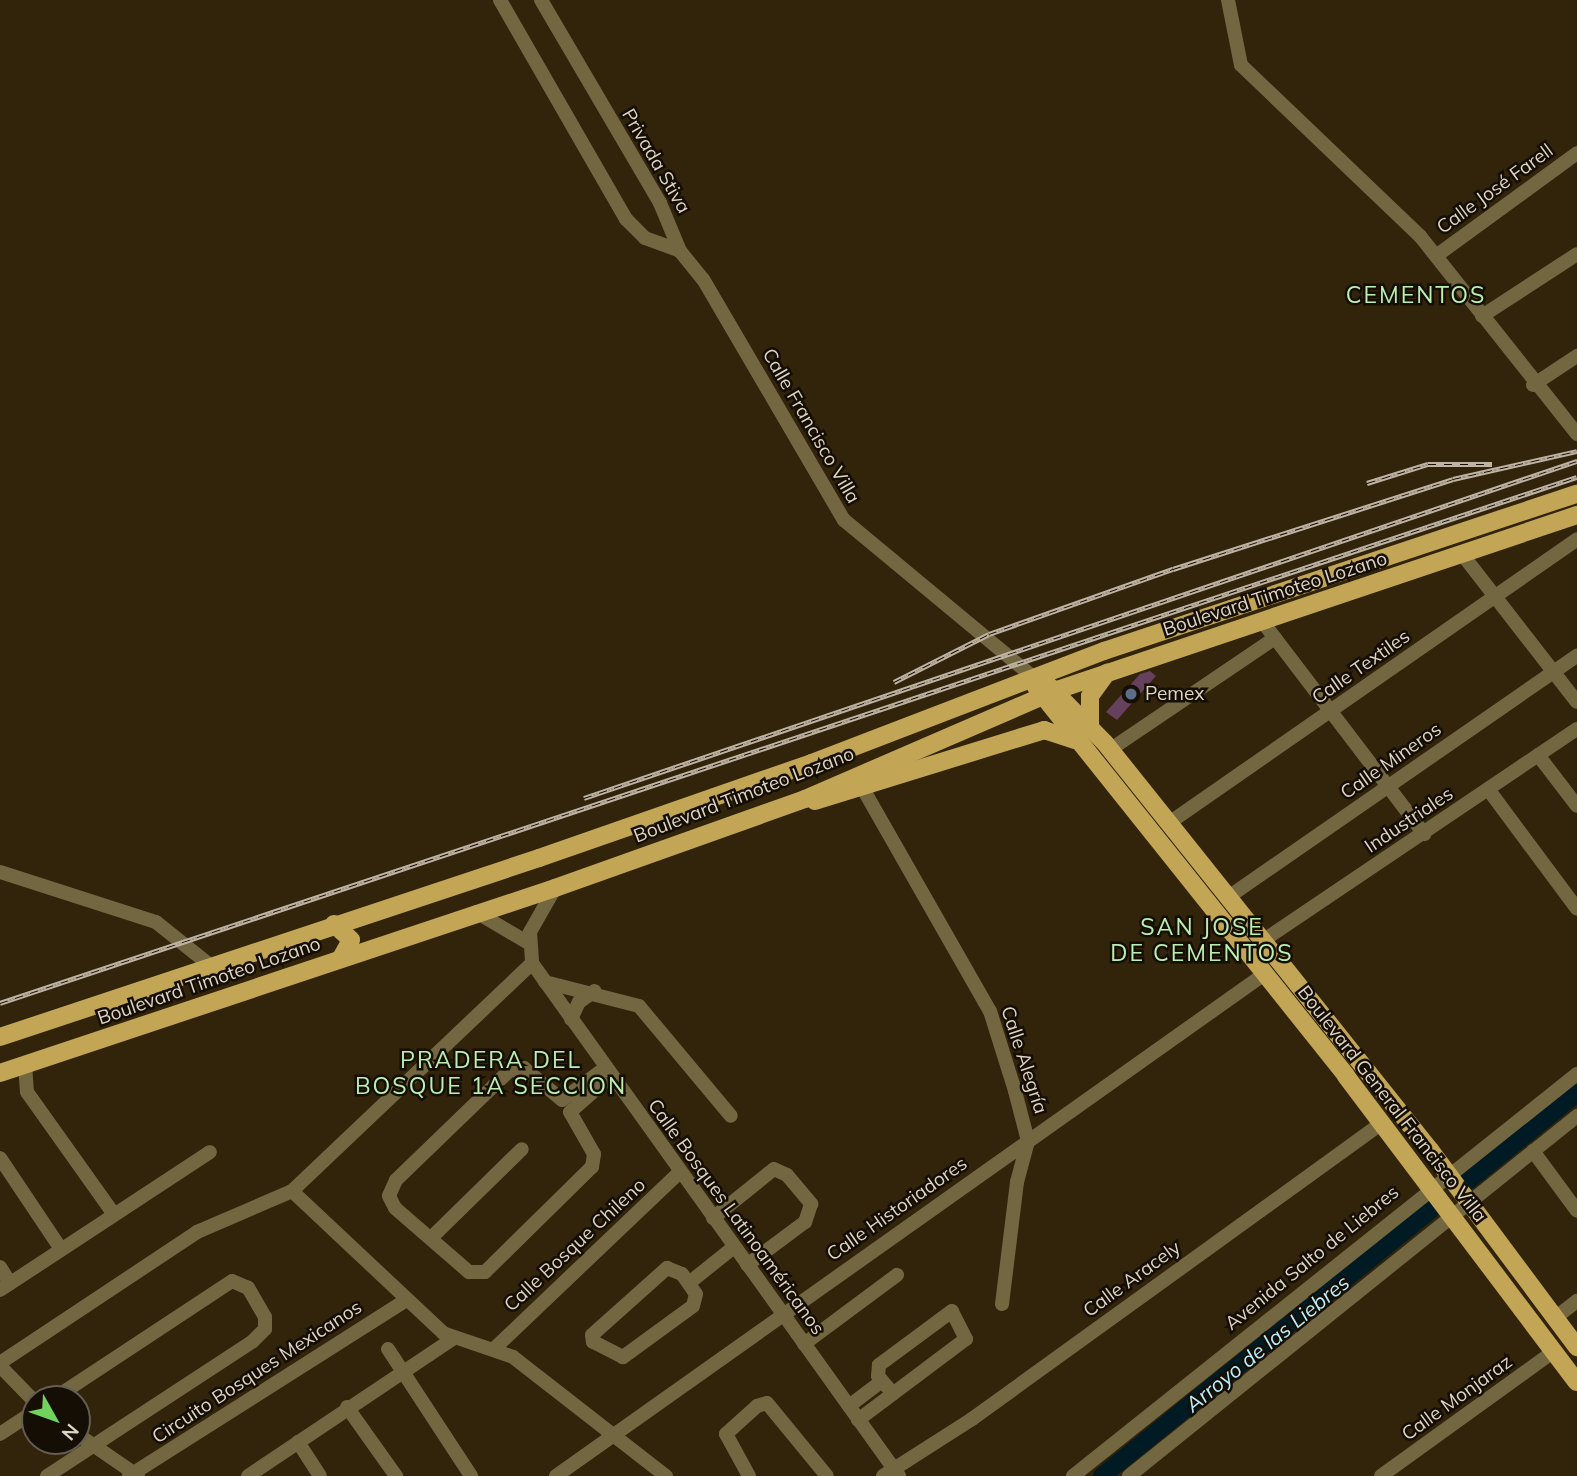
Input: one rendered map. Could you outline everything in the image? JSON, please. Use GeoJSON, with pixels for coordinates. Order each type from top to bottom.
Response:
{"type":"FeatureCollection","features":[{"type":"Feature","properties":{"kind":"main road","name":"Boulevard Timoteo Lozano"},"geometry":{"type":"LineString","coordinates":[[0,1037],[812,762],[1033,677],[1577,494]]}},
{"type":"Feature","properties":{"kind":"main road","name":"Boulevard Timoteo Lozano"},"geometry":{"type":"LineString","coordinates":[[0,1073],[476,912],[555,888],[805,799],[859,783],[1039,696],[1577,515]]}},
{"type":"Feature","properties":{"kind":"main road"},"geometry":{"type":"LineString","coordinates":[[1090,725],[1090,696],[1107,673]]}},
{"type":"Feature","properties":{"kind":"main road","name":"Boulevard General Francisco Villa"},"geometry":{"type":"LineString","coordinates":[[1033,677],[1057,690],[1111,749],[1457,1188],[1577,1347]]}},
{"type":"Feature","properties":{"kind":"main road","name":"Boulevard General Francisco Villa"},"geometry":{"type":"LineString","coordinates":[[1033,677],[1039,696],[1382,1123],[1577,1382]]}},
{"type":"Feature","properties":{"kind":"main road"},"geometry":{"type":"LineString","coordinates":[[859,783],[1044,730],[1078,742]]}},
{"type":"Feature","properties":{"kind":"main road"},"geometry":{"type":"LineString","coordinates":[[388,907],[373,929],[396,940]]}},
{"type":"Feature","properties":{"kind":"main road"},"geometry":{"type":"LineString","coordinates":[[334,925],[351,940],[341,958]]}},
{"type":"Feature","properties":{"kind":"street"},"geometry":{"type":"LineString","coordinates":[[500,0],[626,219],[645,238],[680,251]]}},
{"type":"Feature","properties":{"kind":"street","name":"Privada Stiva"},"geometry":{"type":"LineString","coordinates":[[541,0],[660,203],[680,251]]}},
{"type":"Feature","properties":{"kind":"street"},"geometry":{"type":"LineString","coordinates":[[1228,0],[1241,65],[1279,97],[1436,256],[1533,385],[1577,435]]}},
{"type":"Feature","properties":{"kind":"street","name":"Calle José Farell"},"geometry":{"type":"LineString","coordinates":[[1436,256],[1577,153]]}},
{"type":"Feature","properties":{"kind":"street","name":"Calle Francisco Villa"},"geometry":{"type":"LineString","coordinates":[[680,251],[703,279],[844,520],[1033,677]]}},
{"type":"Feature","properties":{"kind":"street"},"geometry":{"type":"LineString","coordinates":[[1482,316],[1577,254]]}},
{"type":"Feature","properties":{"kind":"street"},"geometry":{"type":"LineString","coordinates":[[1533,385],[1577,356]]}},
{"type":"Feature","properties":{"kind":"street","name":"Calle Textiles"},"geometry":{"type":"LineString","coordinates":[[1169,823],[1495,599],[1575,540],[1556,522]]}},
{"type":"Feature","properties":{"kind":"street"},"geometry":{"type":"LineString","coordinates":[[1462,554],[1577,702]]}},
{"type":"Feature","properties":{"kind":"street"},"geometry":{"type":"LineString","coordinates":[[1262,621],[1424,834]]}},
{"type":"Feature","properties":{"kind":"street"},"geometry":{"type":"LineString","coordinates":[[1111,749],[1275,638]]}},
{"type":"Feature","properties":{"kind":"street","name":"Calle Mineros"},"geometry":{"type":"LineString","coordinates":[[1227,898],[1577,656]]}},
{"type":"Feature","properties":{"kind":"street","name":"Industriales"},"geometry":{"type":"LineString","coordinates":[[1261,942],[1577,729]]}},
{"type":"Feature","properties":{"kind":"street"},"geometry":{"type":"LineString","coordinates":[[1538,755],[1577,806]]}},
{"type":"Feature","properties":{"kind":"street","name":"Calle Alegría"},"geometry":{"type":"LineString","coordinates":[[859,783],[990,1011],[1028,1141],[1017,1182],[1002,1304]]}},
{"type":"Feature","properties":{"kind":"street"},"geometry":{"type":"LineString","coordinates":[[1488,789],[1577,909]]}},
{"type":"Feature","properties":{"kind":"street"},"geometry":{"type":"LineString","coordinates":[[0,872],[156,922],[211,966]]}},
{"type":"Feature","properties":{"kind":"street"},"geometry":{"type":"LineString","coordinates":[[476,912],[527,942],[537,913],[555,888]]}},
{"type":"Feature","properties":{"kind":"street","name":"Calle Bosques Latinoaméricanos"},"geometry":{"type":"LineString","coordinates":[[527,942],[532,963],[607,1073],[896,1472]]}},
{"type":"Feature","properties":{"kind":"street"},"geometry":{"type":"LineString","coordinates":[[21,1387],[0,1364],[197,1231],[292,1191],[532,963]]}},
{"type":"Feature","properties":{"kind":"street","name":"Calle Historiadores"},"geometry":{"type":"LineString","coordinates":[[556,1476],[616,1438],[782,1315],[1263,975]]}},
{"type":"Feature","properties":{"kind":"street"},"geometry":{"type":"LineString","coordinates":[[545,982],[626,999],[651,1017],[731,1116]]}},
{"type":"Feature","properties":{"kind":"street"},"geometry":{"type":"LineString","coordinates":[[571,1019],[579,1002],[595,991]]}},
{"type":"Feature","properties":{"kind":"street"},"geometry":{"type":"LineString","coordinates":[[25,1064],[27,1092],[113,1213]]}},
{"type":"Feature","properties":{"kind":"street"},"geometry":{"type":"LineString","coordinates":[[515,1068],[527,1070],[562,1100],[607,1073],[570,1112],[594,1154],[592,1167],[485,1272],[470,1272],[391,1202],[391,1188],[405,1171],[515,1068]]}},
{"type":"Feature","properties":{"kind":"street","name":"Avenida Salto de Liebres"},"geometry":{"type":"LineString","coordinates":[[1129,1476],[1449,1212],[1457,1188],[1577,1074]]}},
{"type":"Feature","properties":{"kind":"street","name":"Avenida Salto de Liebres"},"geometry":{"type":"LineString","coordinates":[[1073,1476],[1432,1190],[1457,1188],[1533,1151],[1577,1116]]}},
{"type":"Feature","properties":{"kind":"street","name":"Calle Aracely"},"geometry":{"type":"LineString","coordinates":[[896,1472],[1382,1123]]}},
{"type":"Feature","properties":{"kind":"street"},"geometry":{"type":"LineString","coordinates":[[431,1238],[522,1149]]}},
{"type":"Feature","properties":{"kind":"street"},"geometry":{"type":"LineString","coordinates":[[1533,1151],[1577,1211]]}},
{"type":"Feature","properties":{"kind":"street"},"geometry":{"type":"LineString","coordinates":[[0,1267],[5,1286],[210,1152]]}},
{"type":"Feature","properties":{"kind":"street"},"geometry":{"type":"LineString","coordinates":[[0,1158],[61,1249]]}},
{"type":"Feature","properties":{"kind":"street"},"geometry":{"type":"LineString","coordinates":[[713,1218],[774,1169],[787,1175],[811,1204],[805,1222],[747,1265]]}},
{"type":"Feature","properties":{"kind":"street","name":"Calle Bosque Chileno"},"geometry":{"type":"LineString","coordinates":[[496,1347],[680,1172]]}},
{"type":"Feature","properties":{"kind":"street"},"geometry":{"type":"LineString","coordinates":[[292,1191],[406,1300],[454,1339],[496,1347],[666,1476]]}},
{"type":"Feature","properties":{"kind":"street"},"geometry":{"type":"LineString","coordinates":[[689,1283],[734,1247]]}},
{"type":"Feature","properties":{"kind":"street"},"geometry":{"type":"LineString","coordinates":[[662,1270],[676,1270],[689,1283],[697,1298],[693,1307],[622,1357],[593,1342],[592,1335],[662,1270]]}},
{"type":"Feature","properties":{"kind":"street"},"geometry":{"type":"LineString","coordinates":[[804,1344],[897,1275]]}},
{"type":"Feature","properties":{"kind":"street"},"geometry":{"type":"LineString","coordinates":[[47,1476],[261,1335],[265,1317],[248,1287],[232,1281],[74,1385]]}},
{"type":"Feature","properties":{"kind":"street","name":"Circuito Bosques Mexicanos"},"geometry":{"type":"LineString","coordinates":[[134,1475],[406,1300]]}},
{"type":"Feature","properties":{"kind":"street"},"geometry":{"type":"LineString","coordinates":[[1555,1318],[1577,1301]]}},
{"type":"Feature","properties":{"kind":"street"},"geometry":{"type":"LineString","coordinates":[[858,1420],[966,1339],[957,1315],[944,1313],[879,1365],[882,1381],[892,1394]]}},
{"type":"Feature","properties":{"kind":"street"},"geometry":{"type":"LineString","coordinates":[[248,1476],[402,1369],[454,1339]]}},
{"type":"Feature","properties":{"kind":"street"},"geometry":{"type":"LineString","coordinates":[[388,1349],[471,1476]]}},
{"type":"Feature","properties":{"kind":"street","name":"Calle Monjaraz"},"geometry":{"type":"LineString","coordinates":[[1381,1476],[1554,1351]]}},
{"type":"Feature","properties":{"kind":"street"},"geometry":{"type":"LineString","coordinates":[[849,1406],[882,1381]]}},
{"type":"Feature","properties":{"kind":"street"},"geometry":{"type":"LineString","coordinates":[[749,1476],[726,1434],[757,1406],[767,1404],[827,1476]]}},
{"type":"Feature","properties":{"kind":"street"},"geometry":{"type":"LineString","coordinates":[[347,1407],[396,1476]]}},
{"type":"Feature","properties":{"kind":"street"},"geometry":{"type":"LineString","coordinates":[[0,1434],[21,1420]]}},
{"type":"Feature","properties":{"kind":"street"},"geometry":{"type":"LineString","coordinates":[[298,1442],[320,1476]]}},
{"type":"Feature","properties":{"kind":"street"},"geometry":{"type":"LineString","coordinates":[[91,1444],[134,1475]]}},
{"type":"Feature","properties":{"kind":"building","name":"Pemex"},"geometry":{"type":"Polygon","coordinates":[[[1150,671],[1156,676],[1117,720],[1106,712],[1140,674],[1150,671]]]}},
{"type":"Feature","properties":{"kind":"waterway","name":"Arroyo de las Liebres"},"geometry":{"type":"LineString","coordinates":[[1468,1181],[1577,1093]]}},
{"type":"Feature","properties":{"kind":"waterway","name":"Arroyo de las Liebres"},"geometry":{"type":"LineString","coordinates":[[1102,1476],[1432,1209]]}},
{"type":"Feature","properties":{"kind":"railway"},"geometry":{"type":"LineString","coordinates":[[894,682],[989,634],[1173,569],[1453,479],[1577,451]]}},
{"type":"Feature","properties":{"kind":"railway"},"geometry":{"type":"LineString","coordinates":[[584,798],[1577,461]]}},
{"type":"Feature","properties":{"kind":"railway"},"geometry":{"type":"LineString","coordinates":[[1367,483],[1428,464],[1492,464]]}},
{"type":"Feature","properties":{"kind":"railway"},"geometry":{"type":"LineString","coordinates":[[0,1003],[1577,477]]}},
{"type":"Feature","properties":{"kind":"place","name":"Pemex"},"geometry":{"type":"Point","coordinates":[1131,694]}},
{"type":"Feature","properties":{"kind":"district","name":"CEMENTOS"},"geometry":{"type":"Point","coordinates":[1416,295]}},
{"type":"Feature","properties":{"kind":"district","name":"SAN JOSE DE CEMENTOS"},"geometry":{"type":"Point","coordinates":[1202,940]}},
{"type":"Feature","properties":{"kind":"district","name":"PRADERA DEL BOSQUE 1A SECCION"},"geometry":{"type":"Point","coordinates":[491,1073]}}]}
